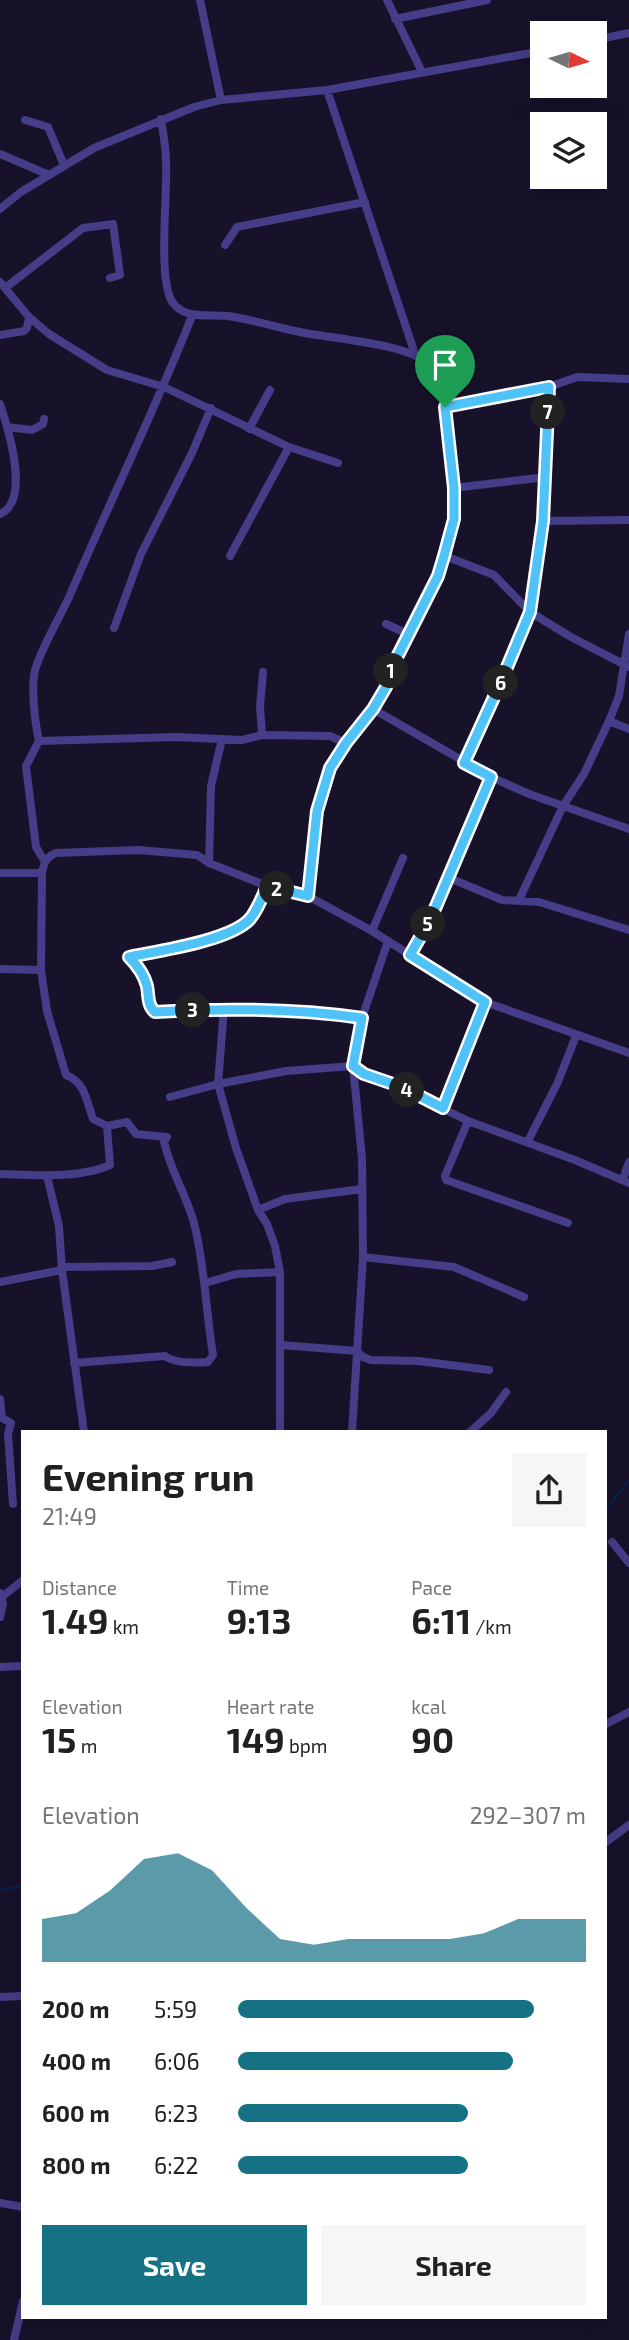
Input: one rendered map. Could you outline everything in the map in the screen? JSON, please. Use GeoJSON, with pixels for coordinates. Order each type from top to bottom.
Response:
{"type":"FeatureCollection","features":[{"type":"Feature","properties":{"kind":"street"},"geometry":{"type":"LineString","coordinates":[[201,0],[221,100]]}},
{"type":"Feature","properties":{"kind":"street"},"geometry":{"type":"LineString","coordinates":[[387,0],[422,72]]}},
{"type":"Feature","properties":{"kind":"street"},"geometry":{"type":"LineString","coordinates":[[394,19],[486,0]]}},
{"type":"Feature","properties":{"kind":"street"},"geometry":{"type":"LineString","coordinates":[[607,38],[629,33]]}},
{"type":"Feature","properties":{"kind":"street"},"geometry":{"type":"LineString","coordinates":[[0,209],[21,192],[97,146],[161,119],[221,100],[327,90],[530,53]]}},
{"type":"Feature","properties":{"kind":"street"},"geometry":{"type":"LineString","coordinates":[[327,90],[415,354]]}},
{"type":"Feature","properties":{"kind":"street"},"geometry":{"type":"LineString","coordinates":[[161,119],[166,160],[165,272],[168,291],[174,304],[192,316],[236,317],[296,332],[352,340],[415,354],[433,367],[438,375],[445,407],[454,488],[454,519],[444,556],[386,687],[330,768],[317,811],[308,896]]}},
{"type":"Feature","properties":{"kind":"street"},"geometry":{"type":"LineString","coordinates":[[25,120],[48,127],[64,165]]}},
{"type":"Feature","properties":{"kind":"street"},"geometry":{"type":"LineString","coordinates":[[0,154],[49,175]]}},
{"type":"Feature","properties":{"kind":"street"},"geometry":{"type":"LineString","coordinates":[[225,245],[237,227],[365,202]]}},
{"type":"Feature","properties":{"kind":"street"},"geometry":{"type":"LineString","coordinates":[[110,278],[120,275],[113,224],[83,228],[3,285],[29,317],[49,334],[107,370],[164,387],[289,447],[338,463]]}},
{"type":"Feature","properties":{"kind":"street"},"geometry":{"type":"LineString","coordinates":[[45,862],[36,847],[26,766],[39,741],[35,668],[164,387],[192,316]]}},
{"type":"Feature","properties":{"kind":"street"},"geometry":{"type":"LineString","coordinates":[[0,335],[24,331],[29,317]]}},
{"type":"Feature","properties":{"kind":"street"},"geometry":{"type":"LineString","coordinates":[[445,407],[549,387],[577,377],[629,379]]}},
{"type":"Feature","properties":{"kind":"street"},"geometry":{"type":"LineString","coordinates":[[464,763],[530,612],[543,521],[549,387]]}},
{"type":"Feature","properties":{"kind":"street"},"geometry":{"type":"LineString","coordinates":[[249,429],[270,390]]}},
{"type":"Feature","properties":{"kind":"street"},"geometry":{"type":"LineString","coordinates":[[0,404],[16,475],[10,506],[0,514]]}},
{"type":"Feature","properties":{"kind":"street"},"geometry":{"type":"LineString","coordinates":[[114,628],[141,554],[192,453],[211,408]]}},
{"type":"Feature","properties":{"kind":"street"},"geometry":{"type":"LineString","coordinates":[[7,426],[32,430],[43,424],[44,419]]}},
{"type":"Feature","properties":{"kind":"street"},"geometry":{"type":"LineString","coordinates":[[230,556],[289,447]]}},
{"type":"Feature","properties":{"kind":"street"},"geometry":{"type":"LineString","coordinates":[[454,488],[546,477]]}},
{"type":"Feature","properties":{"kind":"street"},"geometry":{"type":"LineString","coordinates":[[543,521],[629,520]]}},
{"type":"Feature","properties":{"kind":"street"},"geometry":{"type":"LineString","coordinates":[[444,556],[494,575],[530,612],[627,666]]}},
{"type":"Feature","properties":{"kind":"street"},"geometry":{"type":"LineString","coordinates":[[386,624],[408,634]]}},
{"type":"Feature","properties":{"kind":"street"},"geometry":{"type":"LineString","coordinates":[[519,900],[563,806],[584,774],[619,696],[627,666],[629,634]]}},
{"type":"Feature","properties":{"kind":"street"},"geometry":{"type":"LineString","coordinates":[[262,735],[260,706],[263,671]]}},
{"type":"Feature","properties":{"kind":"street"},"geometry":{"type":"LineString","coordinates":[[373,709],[491,777],[629,829]]}},
{"type":"Feature","properties":{"kind":"street"},"geometry":{"type":"LineString","coordinates":[[609,720],[629,729]]}},
{"type":"Feature","properties":{"kind":"street"},"geometry":{"type":"LineString","coordinates":[[39,741],[177,737],[242,740],[262,735],[330,736],[346,743]]}},
{"type":"Feature","properties":{"kind":"street"},"geometry":{"type":"LineString","coordinates":[[209,863],[211,786],[222,739]]}},
{"type":"Feature","properties":{"kind":"street"},"geometry":{"type":"LineString","coordinates":[[410,955],[431,918],[491,777]]}},
{"type":"Feature","properties":{"kind":"street"},"geometry":{"type":"LineString","coordinates":[[74,1363],[165,1356],[171,1361],[208,1362],[213,1355],[205,1283],[194,1224],[168,1160],[164,1141],[167,1137],[136,1134],[127,1122],[107,1126],[93,1119],[81,1086],[75,1078],[66,1074],[47,1011],[41,970],[42,873],[50,855],[138,850],[197,855],[209,863],[267,886],[308,896],[372,931],[485,1002],[629,1053]]}},
{"type":"Feature","properties":{"kind":"street"},"geometry":{"type":"LineString","coordinates":[[372,931],[403,858]]}},
{"type":"Feature","properties":{"kind":"street"},"geometry":{"type":"LineString","coordinates":[[0,873],[42,873]]}},
{"type":"Feature","properties":{"kind":"street"},"geometry":{"type":"LineString","coordinates":[[447,877],[502,900],[550,905],[629,930]]}},
{"type":"Feature","properties":{"kind":"street"},"geometry":{"type":"LineString","coordinates":[[267,886],[246,923],[196,944],[129,957],[139,967],[150,1005],[155,1012],[225,1008],[324,1013],[362,1018]]}},
{"type":"Feature","properties":{"kind":"street"},"geometry":{"type":"LineString","coordinates":[[354,1430],[363,1258],[362,1158],[353,1066],[362,1018],[388,941]]}},
{"type":"Feature","properties":{"kind":"street"},"geometry":{"type":"LineString","coordinates":[[0,970],[41,970]]}},
{"type":"Feature","properties":{"kind":"street"},"geometry":{"type":"LineString","coordinates":[[443,1108],[485,1002]]}},
{"type":"Feature","properties":{"kind":"street"},"geometry":{"type":"LineString","coordinates":[[225,1008],[218,1084],[258,1210],[267,1224],[275,1246],[280,1272],[280,1430]]}},
{"type":"Feature","properties":{"kind":"street"},"geometry":{"type":"LineString","coordinates":[[525,1141],[529,1139],[557,1084],[576,1036]]}},
{"type":"Feature","properties":{"kind":"street"},"geometry":{"type":"LineString","coordinates":[[170,1097],[218,1084],[286,1071],[353,1066],[364,1074],[402,1087],[468,1121],[626,1181],[629,1162]]}},
{"type":"Feature","properties":{"kind":"street"},"geometry":{"type":"LineString","coordinates":[[468,1121],[445,1176],[446,1181],[568,1223]]}},
{"type":"Feature","properties":{"kind":"street"},"geometry":{"type":"LineString","coordinates":[[0,1174],[47,1176],[91,1172],[110,1165],[107,1126]]}},
{"type":"Feature","properties":{"kind":"street"},"geometry":{"type":"LineString","coordinates":[[47,1176],[59,1226],[84,1430]]}},
{"type":"Feature","properties":{"kind":"street"},"geometry":{"type":"LineString","coordinates":[[258,1210],[285,1199],[362,1189]]}},
{"type":"Feature","properties":{"kind":"street"},"geometry":{"type":"LineString","coordinates":[[363,1258],[454,1267],[524,1297]]}},
{"type":"Feature","properties":{"kind":"street"},"geometry":{"type":"LineString","coordinates":[[0,1282],[62,1268],[152,1266],[172,1262]]}},
{"type":"Feature","properties":{"kind":"street"},"geometry":{"type":"LineString","coordinates":[[205,1283],[236,1274],[280,1272]]}},
{"type":"Feature","properties":{"kind":"street"},"geometry":{"type":"LineString","coordinates":[[281,1345],[357,1351],[362,1357],[371,1360],[489,1370]]}},
{"type":"Feature","properties":{"kind":"street"},"geometry":{"type":"LineString","coordinates":[[472,1430],[491,1413],[506,1392]]}},
{"type":"Feature","properties":{"kind":"street"},"geometry":{"type":"LineString","coordinates":[[1,1403],[2,1418],[11,1423],[8,1434],[13,1504]]}},
{"type":"Feature","properties":{"kind":"street"},"geometry":{"type":"LineString","coordinates":[[612,1542],[629,1563]]}},
{"type":"Feature","properties":{"kind":"street"},"geometry":{"type":"LineString","coordinates":[[0,1617],[1,1595],[21,1581]]}},
{"type":"Feature","properties":{"kind":"street"},"geometry":{"type":"LineString","coordinates":[[0,1667],[21,1666]]}},
{"type":"Feature","properties":{"kind":"street"},"geometry":{"type":"LineString","coordinates":[[607,1723],[629,1712]]}},
{"type":"Feature","properties":{"kind":"street"},"geometry":{"type":"LineString","coordinates":[[607,1841],[629,1825]]}},
{"type":"Feature","properties":{"kind":"street"},"geometry":{"type":"LineString","coordinates":[[0,1997],[21,1996]]}},
{"type":"Feature","properties":{"kind":"street"},"geometry":{"type":"LineString","coordinates":[[0,2203],[21,2207]]}},
{"type":"Feature","properties":{"kind":"street"},"geometry":{"type":"LineString","coordinates":[[14,2340],[21,2310]]}},
{"type":"Feature","properties":{"kind":"waterway"},"geometry":{"type":"LineString","coordinates":[[607,1508],[629,1480]]}},
{"type":"Feature","properties":{"kind":"waterway"},"geometry":{"type":"LineString","coordinates":[[0,1890],[21,1886]]}},
{"type":"Feature","properties":{"kind":"route"},"geometry":{"type":"LineString","coordinates":[[549,387],[543,521],[530,612],[464,763],[491,777],[431,918],[410,955],[485,1002],[443,1108],[402,1087],[364,1074],[353,1066],[362,1018],[261,1009],[155,1012],[150,1005],[139,967],[129,957],[196,944],[246,923],[267,886],[308,896],[317,811],[330,768],[386,687],[393,665],[438,576],[444,556],[454,519],[454,488],[445,407],[549,387]]}}]}
